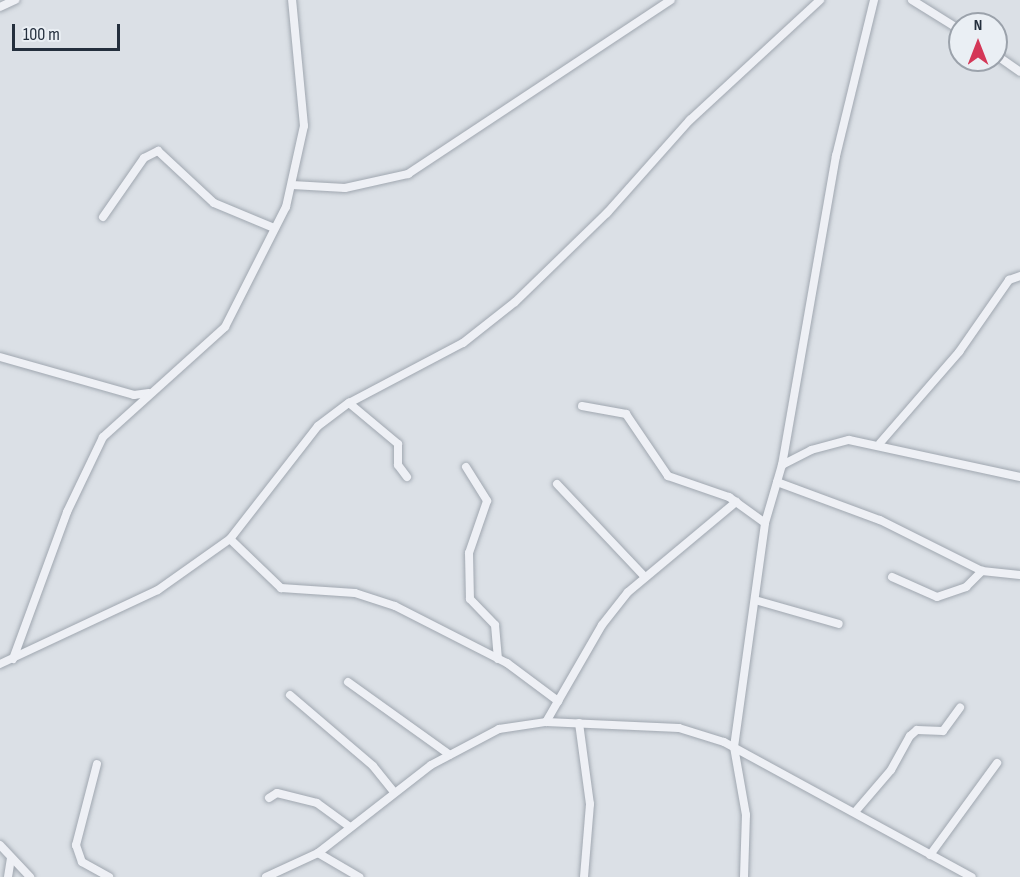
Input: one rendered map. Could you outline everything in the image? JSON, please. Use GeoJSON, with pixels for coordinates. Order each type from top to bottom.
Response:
{"type":"FeatureCollection","features":[{"type":"Feature","properties":{"kind":"street"},"geometry":{"type":"LineString","coordinates":[[0,7],[15,0]]}},
{"type":"Feature","properties":{"kind":"street"},"geometry":{"type":"LineString","coordinates":[[0,672],[83,475],[104,437],[148,393],[225,327],[274,228],[292,185],[304,126],[292,0]]}},
{"type":"Feature","properties":{"kind":"street"},"geometry":{"type":"LineString","coordinates":[[292,185],[345,188],[408,174],[671,0]]}},
{"type":"Feature","properties":{"kind":"street"},"geometry":{"type":"LineString","coordinates":[[6,662],[158,590],[230,539],[302,441],[349,403],[463,343],[515,302],[607,213],[690,120],[820,0]]}},
{"type":"Feature","properties":{"kind":"street"},"geometry":{"type":"LineString","coordinates":[[744,877],[746,815],[734,747],[765,523],[782,465],[836,156],[874,0]]}},
{"type":"Feature","properties":{"kind":"street"},"geometry":{"type":"LineString","coordinates":[[912,0],[948,22]]}},
{"type":"Feature","properties":{"kind":"street"},"geometry":{"type":"LineString","coordinates":[[103,217],[144,158],[158,151],[214,203],[274,228]]}},
{"type":"Feature","properties":{"kind":"street"},"geometry":{"type":"LineString","coordinates":[[880,443],[959,351],[1009,280],[1020,276]]}},
{"type":"Feature","properties":{"kind":"street"},"geometry":{"type":"LineString","coordinates":[[0,357],[134,396],[148,393]]}},
{"type":"Feature","properties":{"kind":"street"},"geometry":{"type":"LineString","coordinates":[[349,403],[398,444],[398,465],[407,477]]}},
{"type":"Feature","properties":{"kind":"street"},"geometry":{"type":"LineString","coordinates":[[582,406],[626,414],[668,476],[736,502],[765,523]]}},
{"type":"Feature","properties":{"kind":"street"},"geometry":{"type":"LineString","coordinates":[[782,465],[833,442],[880,443],[1020,477]]}},
{"type":"Feature","properties":{"kind":"street"},"geometry":{"type":"LineString","coordinates":[[466,466],[487,501],[469,553],[470,599],[495,624],[498,658]]}},
{"type":"Feature","properties":{"kind":"street"},"geometry":{"type":"LineString","coordinates":[[777,482],[880,520],[982,571],[1020,575]]}},
{"type":"Feature","properties":{"kind":"street"},"geometry":{"type":"LineString","coordinates":[[557,484],[645,577]]}},
{"type":"Feature","properties":{"kind":"street"},"geometry":{"type":"LineString","coordinates":[[546,722],[602,626],[645,577],[736,502]]}},
{"type":"Feature","properties":{"kind":"street"},"geometry":{"type":"LineString","coordinates":[[230,539],[280,588],[355,592],[395,606],[498,658],[558,701]]}},
{"type":"Feature","properties":{"kind":"street"},"geometry":{"type":"LineString","coordinates":[[892,577],[937,597],[966,587],[982,571]]}},
{"type":"Feature","properties":{"kind":"street"},"geometry":{"type":"LineString","coordinates":[[755,600],[839,624]]}},
{"type":"Feature","properties":{"kind":"street"},"geometry":{"type":"LineString","coordinates":[[348,682],[450,755]]}},
{"type":"Feature","properties":{"kind":"street"},"geometry":{"type":"LineString","coordinates":[[290,695],[374,766],[394,792]]}},
{"type":"Feature","properties":{"kind":"street"},"geometry":{"type":"LineString","coordinates":[[855,812],[891,770],[910,736],[917,730],[943,731],[960,708]]}},
{"type":"Feature","properties":{"kind":"street"},"geometry":{"type":"LineString","coordinates":[[266,877],[318,853],[394,792],[450,755],[499,729],[546,722],[679,728],[734,747],[972,877]]}},
{"type":"Feature","properties":{"kind":"street"},"geometry":{"type":"LineString","coordinates":[[579,723],[590,804],[584,877]]}},
{"type":"Feature","properties":{"kind":"street"},"geometry":{"type":"LineString","coordinates":[[930,855],[997,763]]}},
{"type":"Feature","properties":{"kind":"street"},"geometry":{"type":"LineString","coordinates":[[97,764],[76,845],[82,862],[109,877]]}},
{"type":"Feature","properties":{"kind":"street"},"geometry":{"type":"LineString","coordinates":[[270,798],[278,794],[317,803],[350,826]]}},
{"type":"Feature","properties":{"kind":"street"},"geometry":{"type":"LineString","coordinates":[[0,845],[30,877]]}},
{"type":"Feature","properties":{"kind":"street"},"geometry":{"type":"LineString","coordinates":[[318,853],[359,877]]}},
{"type":"Feature","properties":{"kind":"street"},"geometry":{"type":"LineString","coordinates":[[9,877],[11,858]]}}]}
